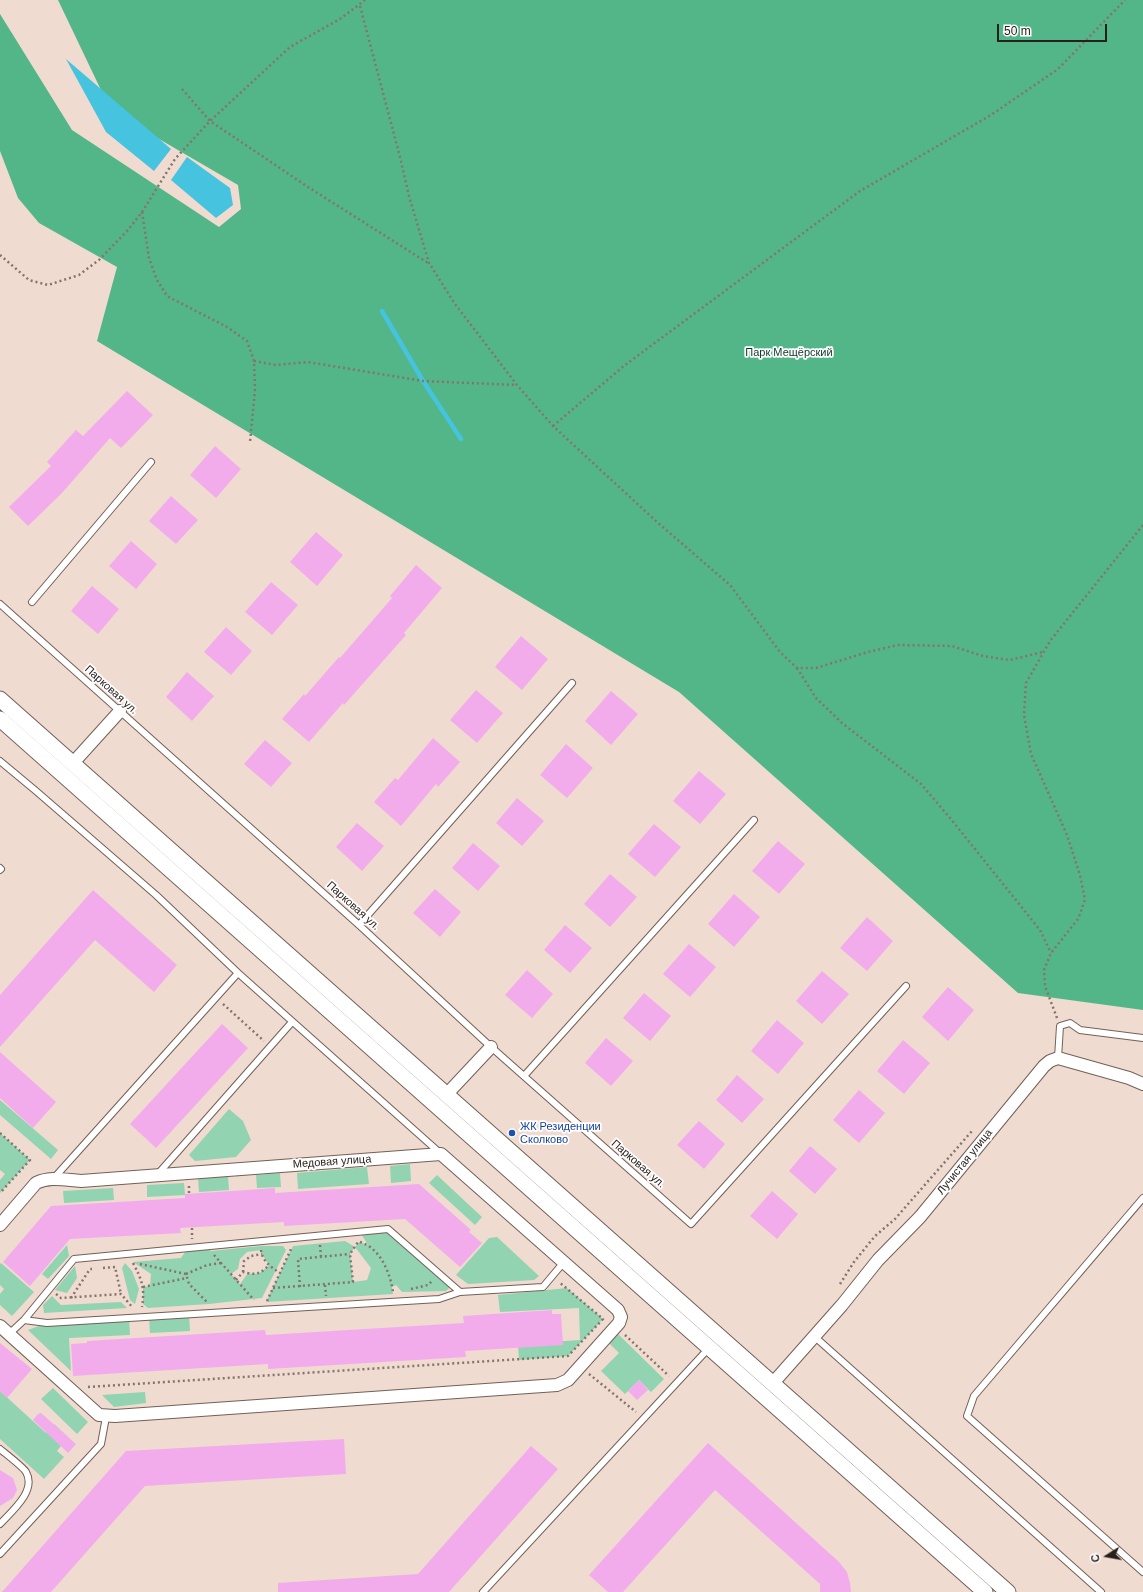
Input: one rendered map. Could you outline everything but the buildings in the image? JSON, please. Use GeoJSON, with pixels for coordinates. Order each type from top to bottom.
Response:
{"type":"FeatureCollection","features":[{"type":"Feature","properties":{"kind":"street"},"geometry":{"type":"LineString","coordinates":[[0,699],[1008,1592]]}},
{"type":"Feature","properties":{"kind":"street"},"geometry":{"type":"LineString","coordinates":[[73,763],[120,711]]}},
{"type":"Feature","properties":{"kind":"street"},"geometry":{"type":"LineString","coordinates":[[0,719],[986,1592]]}},
{"type":"Feature","properties":{"kind":"street"},"geometry":{"type":"LineString","coordinates":[[447,1094],[491,1047]]}},
{"type":"Feature","properties":{"kind":"street"},"geometry":{"type":"LineString","coordinates":[[1058,1058],[1129,1078],[1143,1084]]}},
{"type":"Feature","properties":{"kind":"street","name":"Лучистая улица"},"geometry":{"type":"LineString","coordinates":[[773,1383],[815,1337],[878,1260],[920,1217],[1044,1066],[1050,1061],[1058,1058]]}},
{"type":"Feature","properties":{"kind":"street"},"geometry":{"type":"LineString","coordinates":[[0,1326],[99,1415],[106,1416],[557,1385],[568,1380],[618,1322],[618,1310],[441,1154]]}},
{"type":"Feature","properties":{"kind":"street","name":"Медовая улица"},"geometry":{"type":"LineString","coordinates":[[48,1179],[81,1181],[441,1154]]}},
{"type":"Feature","properties":{"kind":"street"},"geometry":{"type":"LineString","coordinates":[[0,1225],[36,1183],[48,1179]]}},
{"type":"Feature","properties":{"kind":"lane"},"geometry":{"type":"LineString","coordinates":[[32,602],[151,462]]}},
{"type":"Feature","properties":{"kind":"lane","name":"Парковая ул."},"geometry":{"type":"LineString","coordinates":[[0,604],[359,924],[491,1047],[691,1224],[906,986]]}},
{"type":"Feature","properties":{"kind":"lane"},"geometry":{"type":"LineString","coordinates":[[359,924],[572,683]]}},
{"type":"Feature","properties":{"kind":"lane"},"geometry":{"type":"LineString","coordinates":[[0,761],[156,895],[238,973],[441,1154]]}},
{"type":"Feature","properties":{"kind":"lane"},"geometry":{"type":"LineString","coordinates":[[524,1076],[754,820]]}},
{"type":"Feature","properties":{"kind":"lane"},"geometry":{"type":"LineString","coordinates":[[48,1179],[238,973]]}},
{"type":"Feature","properties":{"kind":"lane"},"geometry":{"type":"LineString","coordinates":[[157,1175],[292,1022]]}},
{"type":"Feature","properties":{"kind":"lane"},"geometry":{"type":"LineString","coordinates":[[1058,1058],[1060,1026],[1070,1023],[1080,1030],[1143,1038]]}},
{"type":"Feature","properties":{"kind":"lane"},"geometry":{"type":"LineString","coordinates":[[1143,1198],[974,1396],[967,1416],[1143,1572]]}},
{"type":"Feature","properties":{"kind":"lane"},"geometry":{"type":"LineString","coordinates":[[9,1334],[24,1320],[74,1259],[388,1229],[460,1292]]}},
{"type":"Feature","properties":{"kind":"lane"},"geometry":{"type":"LineString","coordinates":[[24,1320],[47,1323],[439,1299],[460,1292],[543,1287],[564,1262]]}},
{"type":"Feature","properties":{"kind":"lane"},"geometry":{"type":"LineString","coordinates":[[815,1337],[1101,1592]]}},
{"type":"Feature","properties":{"kind":"lane"},"geometry":{"type":"LineString","coordinates":[[483,1592],[710,1347]]}},
{"type":"Feature","properties":{"kind":"lane"},"geometry":{"type":"LineString","coordinates":[[0,1554],[101,1444],[106,1416]]}},
{"type":"Feature","properties":{"kind":"lane"},"geometry":{"type":"LineString","coordinates":[[0,1450],[26,1472],[28,1482],[26,1494],[0,1524]]}},
{"type":"Feature","properties":{"kind":"path"},"geometry":{"type":"LineString","coordinates":[[0,255],[29,280],[48,285],[79,275],[99,260],[128,230],[142,212],[176,159],[210,121],[290,47],[340,19],[360,6],[365,0]]}},
{"type":"Feature","properties":{"kind":"path"},"geometry":{"type":"LineString","coordinates":[[552,426],[625,365],[860,191],[991,115],[1058,69],[1125,0]]}},
{"type":"Feature","properties":{"kind":"path"},"geometry":{"type":"LineString","coordinates":[[360,6],[409,196],[429,263],[455,304],[517,385],[552,426],[657,522],[730,585],[780,652],[797,668],[816,698],[842,723],[921,784],[1040,930],[1051,953]]}},
{"type":"Feature","properties":{"kind":"path"},"geometry":{"type":"LineString","coordinates":[[182,90],[210,121],[295,179],[429,263]]}},
{"type":"Feature","properties":{"kind":"path"},"geometry":{"type":"LineString","coordinates":[[142,212],[149,258],[156,280],[167,296],[216,321],[247,341],[254,361],[255,390],[250,442]]}},
{"type":"Feature","properties":{"kind":"path"},"geometry":{"type":"LineString","coordinates":[[254,361],[276,365],[308,362],[423,381],[517,385]]}},
{"type":"Feature","properties":{"kind":"path"},"geometry":{"type":"LineString","coordinates":[[1060,1026],[1045,986],[1044,970],[1051,953],[1078,919],[1085,900],[1080,875],[1067,835],[1031,754],[1024,715],[1026,683],[1050,641],[1143,525]]}},
{"type":"Feature","properties":{"kind":"path"},"geometry":{"type":"LineString","coordinates":[[797,668],[816,668],[868,652],[898,646],[952,646],[983,656],[1010,660],[1043,652]]}},
{"type":"Feature","properties":{"kind":"path"},"geometry":{"type":"LineString","coordinates":[[223,1004],[265,1042],[270,1037]]}},
{"type":"Feature","properties":{"kind":"path"},"geometry":{"type":"LineString","coordinates":[[837,1290],[854,1262],[875,1236],[895,1219],[973,1130]]}},
{"type":"Feature","properties":{"kind":"path"},"geometry":{"type":"LineString","coordinates":[[0,1132],[30,1160],[0,1193]]}},
{"type":"Feature","properties":{"kind":"path"},"geometry":{"type":"LineString","coordinates":[[350,1233],[359,1242],[369,1245],[386,1265],[394,1302]]}},
{"type":"Feature","properties":{"kind":"path"},"geometry":{"type":"LineString","coordinates":[[206,1246],[262,1310],[297,1238]]}},
{"type":"Feature","properties":{"kind":"path"},"geometry":{"type":"LineString","coordinates":[[260,1241],[262,1254],[269,1265],[280,1272]]}},
{"type":"Feature","properties":{"kind":"path"},"geometry":{"type":"LineString","coordinates":[[273,1288],[353,1282],[350,1254],[359,1242]]}},
{"type":"Feature","properties":{"kind":"path"},"geometry":{"type":"LineString","coordinates":[[126,1254],[133,1262],[142,1280],[144,1295],[141,1317]]}},
{"type":"Feature","properties":{"kind":"path"},"geometry":{"type":"LineString","coordinates":[[236,1280],[243,1272],[244,1261],[250,1256],[262,1254]]}},
{"type":"Feature","properties":{"kind":"path"},"geometry":{"type":"LineString","coordinates":[[300,1287],[298,1259],[350,1254]]}},
{"type":"Feature","properties":{"kind":"path"},"geometry":{"type":"LineString","coordinates":[[133,1262],[186,1274],[207,1265],[221,1262]]}},
{"type":"Feature","properties":{"kind":"path"},"geometry":{"type":"LineString","coordinates":[[243,1272],[255,1275],[263,1271],[269,1265]]}},
{"type":"Feature","properties":{"kind":"path"},"geometry":{"type":"LineString","coordinates":[[71,1298],[90,1269],[115,1267],[121,1294],[141,1317]]}},
{"type":"Feature","properties":{"kind":"path"},"geometry":{"type":"LineString","coordinates":[[186,1274],[188,1284],[209,1304],[212,1313]]}},
{"type":"Feature","properties":{"kind":"path"},"geometry":{"type":"LineString","coordinates":[[408,1290],[428,1285],[439,1274]]}},
{"type":"Feature","properties":{"kind":"path"},"geometry":{"type":"LineString","coordinates":[[76,1394],[86,1387],[568,1356],[603,1319],[552,1276]]}},
{"type":"Feature","properties":{"kind":"path"},"geometry":{"type":"LineString","coordinates":[[143,1287],[187,1278]]}},
{"type":"Feature","properties":{"kind":"path"},"geometry":{"type":"LineString","coordinates":[[50,1289],[61,1298],[121,1294]]}},
{"type":"Feature","properties":{"kind":"path"},"geometry":{"type":"LineString","coordinates":[[393,1294],[397,1293]]}},
{"type":"Feature","properties":{"kind":"path"},"geometry":{"type":"LineString","coordinates":[[618,1322],[671,1378]]}},
{"type":"Feature","properties":{"kind":"path"},"geometry":{"type":"LineString","coordinates":[[580,1366],[638,1414]]}},
{"type":"Feature","properties":{"kind":"green space","name":"Парк Мещёрский"},"geometry":{"type":"Polygon","coordinates":[[[58,0],[1143,0],[1143,1010],[1018,993],[679,692],[97,341],[117,267],[39,223],[18,198],[0,151],[0,14],[72,130],[219,227],[241,209],[238,185],[111,111],[58,0]]]}},
{"type":"Feature","properties":{"kind":"green space"},"geometry":{"type":"Polygon","coordinates":[[[0,1100],[58,1150],[51,1159],[0,1115],[0,1100]]]}},
{"type":"Feature","properties":{"kind":"green space"},"geometry":{"type":"Polygon","coordinates":[[[229,1109],[243,1121],[251,1140],[236,1157],[195,1161],[189,1155],[229,1109]]]}},
{"type":"Feature","properties":{"kind":"green space"},"geometry":{"type":"Polygon","coordinates":[[[0,1133],[30,1160],[0,1193],[0,1180],[5,1174],[0,1170],[0,1133]]]}},
{"type":"Feature","properties":{"kind":"green space"},"geometry":{"type":"Polygon","coordinates":[[[410,1164],[411,1181],[391,1183],[390,1166],[410,1164]]]}},
{"type":"Feature","properties":{"kind":"green space"},"geometry":{"type":"Polygon","coordinates":[[[367,1167],[369,1184],[298,1189],[297,1173],[367,1167]]]}},
{"type":"Feature","properties":{"kind":"green space"},"geometry":{"type":"Polygon","coordinates":[[[280,1173],[281,1187],[257,1188],[256,1175],[280,1173]]]}},
{"type":"Feature","properties":{"kind":"green space"},"geometry":{"type":"Polygon","coordinates":[[[437,1175],[482,1217],[475,1225],[429,1183],[437,1175]]]}},
{"type":"Feature","properties":{"kind":"green space"},"geometry":{"type":"Polygon","coordinates":[[[228,1176],[229,1190],[199,1192],[198,1178],[228,1176]]]}},
{"type":"Feature","properties":{"kind":"green space"},"geometry":{"type":"Polygon","coordinates":[[[184,1183],[185,1195],[147,1197],[147,1185],[184,1183]]]}},
{"type":"Feature","properties":{"kind":"green space"},"geometry":{"type":"Polygon","coordinates":[[[113,1188],[114,1200],[64,1203],[63,1191],[113,1188]]]}},
{"type":"Feature","properties":{"kind":"green space"},"geometry":{"type":"Polygon","coordinates":[[[388,1229],[452,1285],[446,1291],[402,1292],[396,1285],[392,1287],[393,1294],[266,1302],[293,1246],[345,1241],[355,1247],[359,1242],[368,1245],[360,1232],[388,1229]],[[355,1247],[350,1254],[353,1282],[367,1280],[371,1268],[355,1247]]]}},
{"type":"Feature","properties":{"kind":"green space"},"geometry":{"type":"Polygon","coordinates":[[[497,1237],[539,1276],[534,1280],[468,1284],[456,1275],[489,1238],[497,1237]]]}},
{"type":"Feature","properties":{"kind":"green space"},"geometry":{"type":"Polygon","coordinates":[[[67,1245],[69,1256],[48,1279],[42,1274],[67,1245]]]}},
{"type":"Feature","properties":{"kind":"green space"},"geometry":{"type":"Polygon","coordinates":[[[206,1246],[211,1251],[261,1246],[283,1246],[286,1250],[262,1298],[209,1304],[148,1308],[143,1304],[143,1287],[150,1286],[151,1274],[133,1262],[181,1258],[188,1248],[206,1246]],[[261,1250],[247,1252],[240,1259],[238,1269],[231,1274],[240,1284],[248,1273],[260,1273],[269,1265],[261,1250]]]}},
{"type":"Feature","properties":{"kind":"green space"},"geometry":{"type":"Polygon","coordinates":[[[1,1263],[34,1292],[12,1316],[0,1305],[0,1294],[4,1289],[0,1285],[1,1263]]]}},
{"type":"Feature","properties":{"kind":"green space"},"geometry":{"type":"Polygon","coordinates":[[[125,1263],[132,1271],[139,1289],[135,1304],[130,1300],[122,1268],[125,1263]]]}},
{"type":"Feature","properties":{"kind":"green space"},"geometry":{"type":"Polygon","coordinates":[[[75,1266],[77,1278],[67,1293],[55,1290],[75,1266]]]}},
{"type":"Feature","properties":{"kind":"green space"},"geometry":{"type":"Polygon","coordinates":[[[567,1288],[603,1319],[568,1356],[519,1360],[518,1344],[580,1340],[579,1308],[500,1312],[498,1295],[567,1288]]]}},
{"type":"Feature","properties":{"kind":"green space"},"geometry":{"type":"Polygon","coordinates":[[[52,1296],[61,1305],[121,1302],[127,1308],[44,1313],[43,1305],[52,1296]]]}},
{"type":"Feature","properties":{"kind":"green space"},"geometry":{"type":"Polygon","coordinates":[[[189,1314],[190,1331],[150,1333],[149,1317],[189,1314]]]}},
{"type":"Feature","properties":{"kind":"green space"},"geometry":{"type":"Polygon","coordinates":[[[129,1318],[130,1335],[69,1338],[71,1371],[28,1330],[47,1323],[129,1318]]]}},
{"type":"Feature","properties":{"kind":"green space"},"geometry":{"type":"Polygon","coordinates":[[[617,1333],[664,1379],[651,1392],[639,1380],[625,1394],[601,1371],[619,1353],[608,1342],[617,1333]]]}},
{"type":"Feature","properties":{"kind":"green space"},"geometry":{"type":"Polygon","coordinates":[[[53,1388],[88,1422],[77,1434],[41,1399],[53,1388]]]}},
{"type":"Feature","properties":{"kind":"green space"},"geometry":{"type":"Polygon","coordinates":[[[0,1391],[46,1433],[54,1424],[68,1437],[57,1451],[64,1457],[44,1479],[0,1439],[0,1391]]]}},
{"type":"Feature","properties":{"kind":"green space"},"geometry":{"type":"Polygon","coordinates":[[[145,1392],[146,1403],[114,1407],[102,1395],[145,1392]]]}},
{"type":"Feature","properties":{"kind":"water"},"geometry":{"type":"Polygon","coordinates":[[[66,59],[171,149],[154,171],[106,132],[66,59]]]}},
{"type":"Feature","properties":{"kind":"water"},"geometry":{"type":"Polygon","coordinates":[[[187,157],[230,188],[233,205],[216,218],[171,180],[187,157]]]}},
{"type":"Feature","properties":{"kind":"waterway"},"geometry":{"type":"LineString","coordinates":[[382,311],[423,381],[461,439]]}},
{"type":"Feature","properties":{"kind":"place","name":"ЖК Резиденции Сколково"},"geometry":{"type":"Point","coordinates":[512,1133]}}]}
